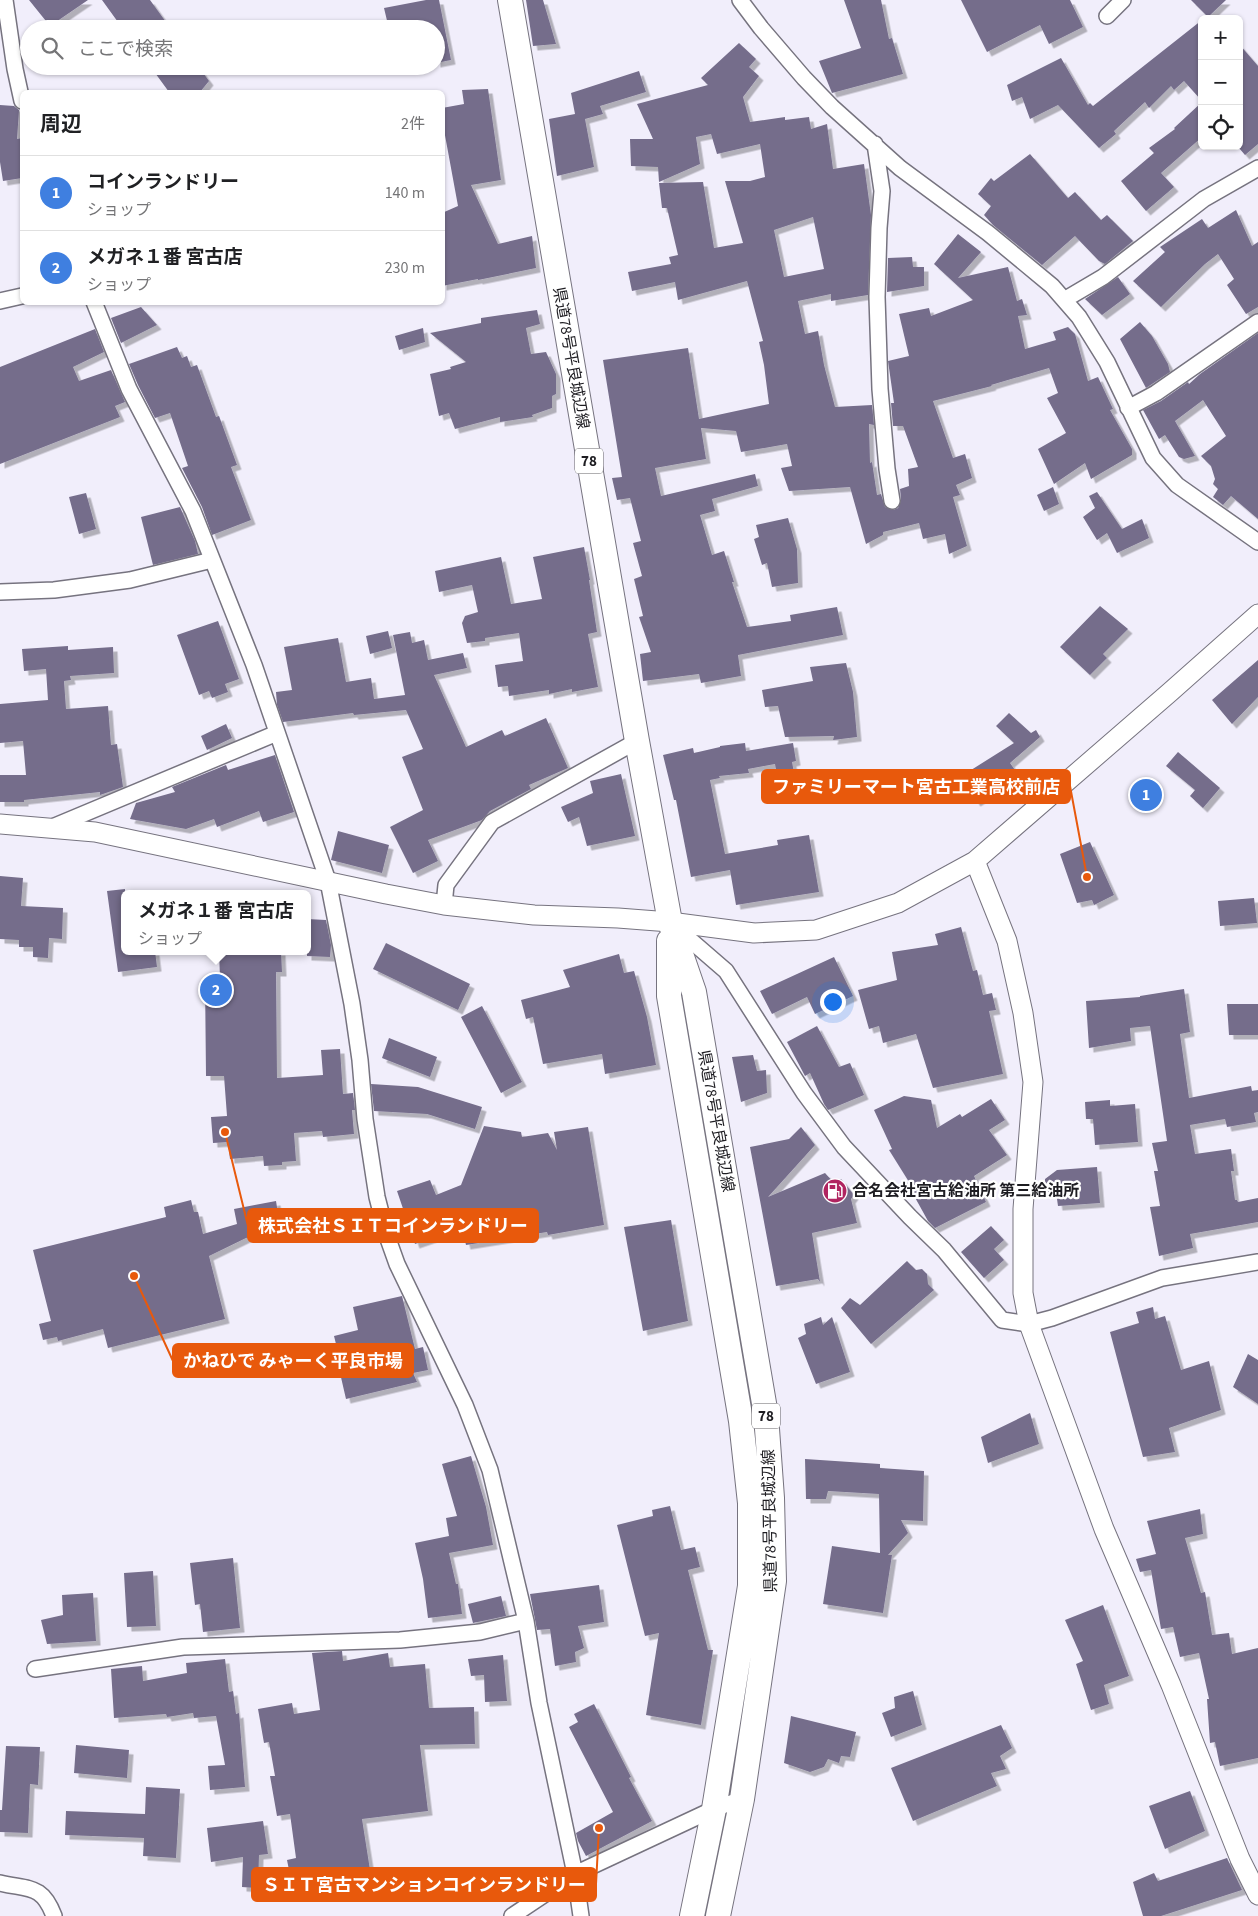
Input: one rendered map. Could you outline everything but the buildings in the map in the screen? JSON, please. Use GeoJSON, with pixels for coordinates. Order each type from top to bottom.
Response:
{"type":"FeatureCollection","features":[{"type":"Feature","properties":{"kind":"main road","name":"県道78号平良城辺線"},"geometry":{"type":"LineString","coordinates":[[510,0],[637,741],[670,922],[694,992],[766,1415],[772,1498],[774,1580],[742,1799],[718,1916]]}},
{"type":"Feature","properties":{"kind":"main road","name":"県道78号平良城辺線"},"geometry":{"type":"LineString","coordinates":[[670,922],[669,996],[741,1421],[750,1503],[750,1586],[714,1809],[692,1916]]}},
{"type":"Feature","properties":{"kind":"street"},"geometry":{"type":"LineString","coordinates":[[5,0],[20,92]]}},
{"type":"Feature","properties":{"kind":"street"},"geometry":{"type":"LineString","coordinates":[[740,0],[761,28],[832,108],[900,168],[1010,250],[1052,286],[1079,318],[1107,362],[1153,458],[1177,485],[1258,542]]}},
{"type":"Feature","properties":{"kind":"street"},"geometry":{"type":"LineString","coordinates":[[1107,16],[1123,0]]}},
{"type":"Feature","properties":{"kind":"street"},"geometry":{"type":"LineString","coordinates":[[875,144],[882,191],[877,297],[880,389],[887,469],[892,501]]}},
{"type":"Feature","properties":{"kind":"street"},"geometry":{"type":"LineString","coordinates":[[1064,300],[1103,276],[1204,199],[1258,168]]}},
{"type":"Feature","properties":{"kind":"street"},"geometry":{"type":"LineString","coordinates":[[0,301],[20,296]]}},
{"type":"Feature","properties":{"kind":"street"},"geometry":{"type":"LineString","coordinates":[[95,305],[129,389],[193,511],[254,665],[328,881],[352,1004],[360,1060],[366,1129],[377,1197],[387,1236],[398,1264],[465,1405],[490,1470],[502,1513],[526,1621],[539,1703],[575,1874],[581,1916]]}},
{"type":"Feature","properties":{"kind":"street"},"geometry":{"type":"LineString","coordinates":[[1128,408],[1156,393],[1258,322]]}},
{"type":"Feature","properties":{"kind":"street"},"geometry":{"type":"LineString","coordinates":[[0,592],[54,590],[130,580],[212,560]]}},
{"type":"Feature","properties":{"kind":"street"},"geometry":{"type":"LineString","coordinates":[[0,824],[95,832],[444,905],[534,915],[670,922],[754,933],[816,930],[898,903],[975,861],[1258,614]]}},
{"type":"Feature","properties":{"kind":"street"},"geometry":{"type":"LineString","coordinates":[[50,828],[277,733]]}},
{"type":"Feature","properties":{"kind":"street"},"geometry":{"type":"LineString","coordinates":[[444,905],[446,885],[492,822],[637,741]]}},
{"type":"Feature","properties":{"kind":"street"},"geometry":{"type":"LineString","coordinates":[[975,861],[1007,941],[1023,1013],[1033,1082],[1023,1210],[1023,1293],[1029,1324],[1104,1529],[1171,1685],[1240,1859],[1258,1895]]}},
{"type":"Feature","properties":{"kind":"street"},"geometry":{"type":"LineString","coordinates":[[670,922],[726,971],[804,1093],[844,1147],[944,1250],[1002,1320],[1029,1324],[1052,1318],[1162,1278],[1258,1262]]}},
{"type":"Feature","properties":{"kind":"street"},"geometry":{"type":"LineString","coordinates":[[35,1669],[183,1647],[400,1640],[480,1632],[526,1621]]}},
{"type":"Feature","properties":{"kind":"street"},"geometry":{"type":"LineString","coordinates":[[512,1916],[575,1874],[714,1809],[742,1799]]}},
{"type":"Feature","properties":{"kind":"street"},"geometry":{"type":"LineString","coordinates":[[0,1883],[38,1891],[48,1901],[54,1916]]}},
{"type":"Feature","properties":{"kind":"place","name":"コインランドリー"},"geometry":{"type":"Point","coordinates":[1146,795]}},
{"type":"Feature","properties":{"kind":"place","name":"ファミリーマート宮古工業高校前店"},"geometry":{"type":"Point","coordinates":[1087,877]}},
{"type":"Feature","properties":{"kind":"place","name":"メガネ１番 宮古店"},"geometry":{"type":"Point","coordinates":[216,990]}},
{"type":"Feature","properties":{"kind":"place","name":"株式会社ＳＩＴコインランドリー"},"geometry":{"type":"Point","coordinates":[225,1132]}},
{"type":"Feature","properties":{"kind":"place","name":"合名会社宮古給油所 第三給油所"},"geometry":{"type":"Point","coordinates":[835,1191]}},
{"type":"Feature","properties":{"kind":"place","name":"かねひで みゃーく平良市場"},"geometry":{"type":"Point","coordinates":[134,1276]}},
{"type":"Feature","properties":{"kind":"place","name":"ＳＩＴ宮古マンションコインランドリー"},"geometry":{"type":"Point","coordinates":[599,1828]}}]}
